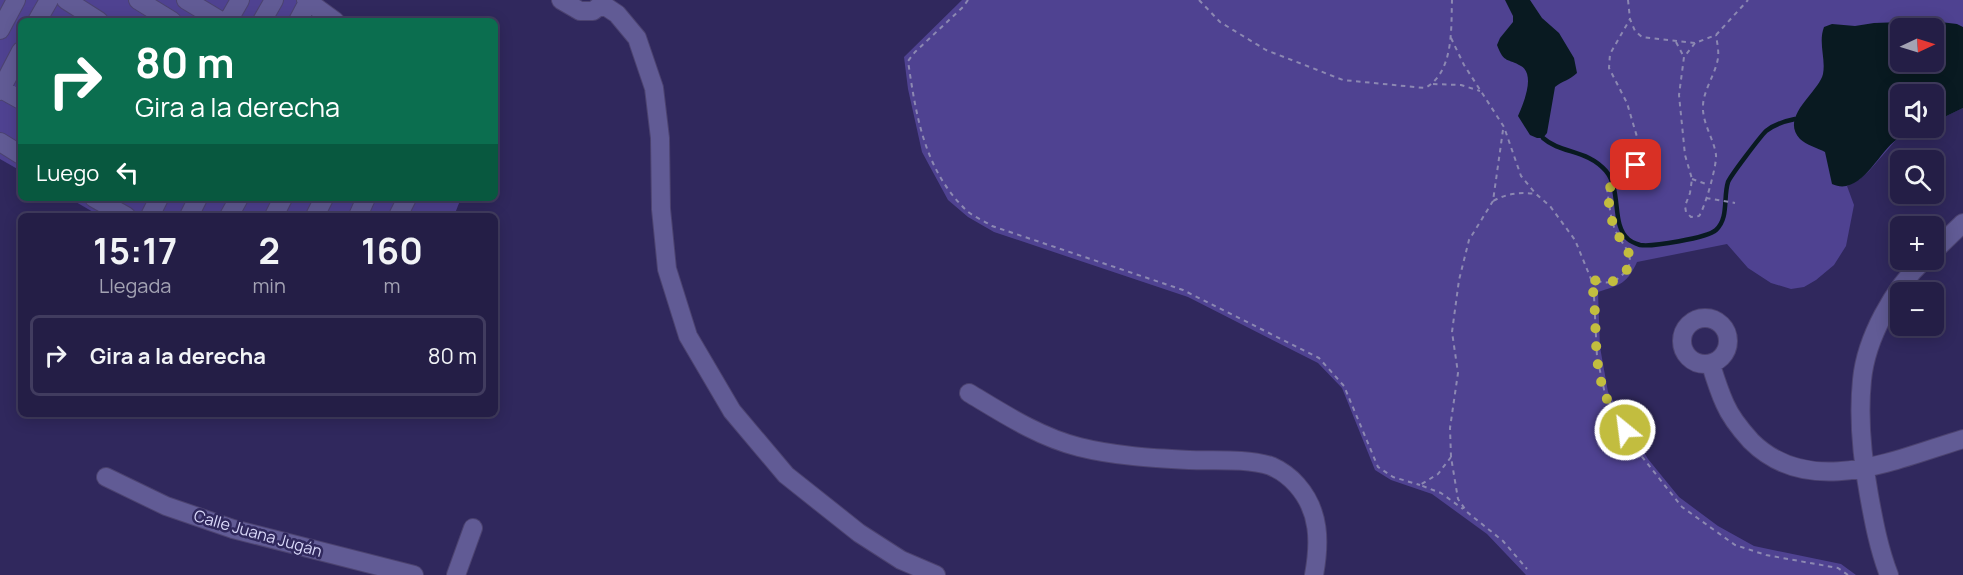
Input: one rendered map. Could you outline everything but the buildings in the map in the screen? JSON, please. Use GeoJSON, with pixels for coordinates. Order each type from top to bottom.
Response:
{"type":"FeatureCollection","features":[{"type":"Feature","properties":{"kind":"street"},"geometry":{"type":"LineString","coordinates":[[0,30],[16,0]]}},
{"type":"Feature","properties":{"kind":"street"},"geometry":{"type":"LineString","coordinates":[[39,18],[48,0]]}},
{"type":"Feature","properties":{"kind":"street"},"geometry":{"type":"LineString","coordinates":[[66,0],[94,18]]}},
{"type":"Feature","properties":{"kind":"street"},"geometry":{"type":"LineString","coordinates":[[138,0],[167,18]]}},
{"type":"Feature","properties":{"kind":"street"},"geometry":{"type":"LineString","coordinates":[[230,18],[240,0]]}},
{"type":"Feature","properties":{"kind":"street"},"geometry":{"type":"LineString","coordinates":[[264,18],[274,0]]}},
{"type":"Feature","properties":{"kind":"street"},"geometry":{"type":"LineString","coordinates":[[561,0],[580,11],[593,11],[602,2],[617,14],[637,38],[654,88],[660,138],[661,209],[667,269],[688,336],[732,411],[786,475],[859,533],[901,560],[936,575]]}},
{"type":"Feature","properties":{"kind":"street"},"geometry":{"type":"LineString","coordinates":[[299,18],[307,1],[330,18]]}},
{"type":"Feature","properties":{"kind":"street"},"geometry":{"type":"LineString","coordinates":[[200,8],[216,18]]}},
{"type":"Feature","properties":{"kind":"street"},"geometry":{"type":"LineString","coordinates":[[18,61],[1,90],[18,98]]}},
{"type":"Feature","properties":{"kind":"street"},"geometry":{"type":"LineString","coordinates":[[0,142],[18,153]]}},
{"type":"Feature","properties":{"kind":"street"},"geometry":{"type":"LineString","coordinates":[[102,201],[119,208]]}},
{"type":"Feature","properties":{"kind":"street"},"geometry":{"type":"LineString","coordinates":[[1944,241],[1963,223]]}},
{"type":"Feature","properties":{"kind":"street"},"geometry":{"type":"LineString","coordinates":[[1889,575],[1879,549],[1864,468],[1860,411],[1862,378],[1873,338],[1891,300],[1916,270]]}},
{"type":"Feature","properties":{"kind":"street"},"geometry":{"type":"LineString","coordinates":[[1711,365],[1725,405],[1740,429],[1760,449],[1783,463],[1805,471],[1833,472],[1864,468],[1963,439]]}},
{"type":"Feature","properties":{"kind":"street"},"geometry":{"type":"LineString","coordinates":[[969,393],[1023,426],[1079,447],[1135,457],[1245,462],[1272,467],[1291,478],[1308,497],[1316,521],[1317,555],[1314,575]]}},
{"type":"Feature","properties":{"kind":"street","name":"Calle Juana Jugán"},"geometry":{"type":"LineString","coordinates":[[106,477],[166,506],[344,567],[414,575]]}},
{"type":"Feature","properties":{"kind":"street"},"geometry":{"type":"LineString","coordinates":[[456,575],[473,528]]}},
{"type":"Feature","properties":{"kind":"path"},"geometry":{"type":"LineString","coordinates":[[968,0],[915,52],[908,62],[925,148],[945,185],[965,210],[992,226],[1183,290],[1319,358],[1344,386],[1378,467],[1393,477],[1441,493],[1503,541],[1527,569]]}},
{"type":"Feature","properties":{"kind":"path"},"geometry":{"type":"LineString","coordinates":[[1199,0],[1220,22],[1266,50],[1343,80],[1425,88],[1439,77],[1451,38],[1452,0]]}},
{"type":"Feature","properties":{"kind":"path"},"geometry":{"type":"LineString","coordinates":[[1628,0],[1630,19],[1635,31],[1642,37],[1695,43],[1716,35],[1748,0]]}},
{"type":"Feature","properties":{"kind":"path"},"geometry":{"type":"LineString","coordinates":[[1591,279],[1604,283],[1615,282],[1627,271],[1631,261],[1613,226],[1607,189],[1622,181],[1636,165],[1640,147],[1627,103],[1609,68],[1610,54],[1630,19]]}},
{"type":"Feature","properties":{"kind":"path"},"geometry":{"type":"LineString","coordinates":[[1695,43],[1684,57],[1680,96],[1685,155],[1692,179],[1685,206],[1691,218],[1699,216],[1704,209],[1709,184],[1715,172],[1716,155],[1707,129],[1703,106],[1719,56],[1716,35]]}},
{"type":"Feature","properties":{"kind":"path"},"geometry":{"type":"LineString","coordinates":[[1451,38],[1464,65],[1504,127],[1521,176],[1550,206],[1575,240],[1591,279],[1597,357],[1605,394],[1635,448],[1682,507],[1735,544],[1766,555],[1838,568],[1848,575]]}},
{"type":"Feature","properties":{"kind":"path"},"geometry":{"type":"LineString","coordinates":[[1676,42],[1684,57]]}},
{"type":"Feature","properties":{"kind":"path"},"geometry":{"type":"LineString","coordinates":[[1432,84],[1461,85],[1480,91]]}},
{"type":"Feature","properties":{"kind":"path"},"geometry":{"type":"LineString","coordinates":[[1467,512],[1458,500],[1451,457],[1450,428],[1458,373],[1452,332],[1459,280],[1469,240],[1493,201],[1504,127]]}},
{"type":"Feature","properties":{"kind":"path"},"geometry":{"type":"LineString","coordinates":[[1692,179],[1709,184]]}},
{"type":"Feature","properties":{"kind":"path"},"geometry":{"type":"LineString","coordinates":[[1493,201],[1505,194],[1521,192],[1536,194]]}},
{"type":"Feature","properties":{"kind":"path"},"geometry":{"type":"LineString","coordinates":[[1706,198],[1735,203]]}},
{"type":"Feature","properties":{"kind":"path"},"geometry":{"type":"LineString","coordinates":[[1420,485],[1438,474],[1451,457]]}},
{"type":"Feature","properties":{"kind":"shaded area"},"geometry":{"type":"Polygon","coordinates":[[[0,0],[319,0],[344,18],[18,18],[18,169],[0,159],[0,0]]]}},
{"type":"Feature","properties":{"kind":"shaded area"},"geometry":{"type":"Polygon","coordinates":[[[962,0],[1963,0],[1963,108],[1944,117],[1944,84],[1890,84],[1890,138],[1900,138],[1869,171],[1847,186],[1854,205],[1846,246],[1834,265],[1816,280],[1804,287],[1791,289],[1771,283],[1748,268],[1727,244],[1637,262],[1630,275],[1622,283],[1598,292],[1600,347],[1608,392],[1648,459],[1679,497],[1718,526],[1754,546],[1841,564],[1856,575],[1526,575],[1487,534],[1432,494],[1391,480],[1375,470],[1342,388],[1318,363],[1188,297],[994,232],[968,217],[948,200],[922,152],[908,89],[904,57],[962,0]]]}},
{"type":"Feature","properties":{"kind":"shaded area"},"geometry":{"type":"Polygon","coordinates":[[[74,201],[460,201],[455,213],[95,213],[74,201]]]}},
{"type":"Feature","properties":{"kind":"water"},"geometry":{"type":"Polygon","coordinates":[[[1505,0],[1530,0],[1542,18],[1559,33],[1574,58],[1577,73],[1555,87],[1547,133],[1543,138],[1530,135],[1518,116],[1527,90],[1528,76],[1521,66],[1504,58],[1497,45],[1513,22],[1513,16],[1505,0]]]}},
{"type":"Feature","properties":{"kind":"water"},"geometry":{"type":"Polygon","coordinates":[[[1890,22],[1890,72],[1944,72],[1944,22],[1963,27],[1963,108],[1944,117],[1944,84],[1890,84],[1890,138],[1899,138],[1860,179],[1842,186],[1832,184],[1825,152],[1800,139],[1795,131],[1794,122],[1802,105],[1823,74],[1822,33],[1824,27],[1832,24],[1855,26],[1890,22]]]}},
{"type":"Feature","properties":{"kind":"waterway"},"geometry":{"type":"LineString","coordinates":[[1543,138],[1558,147],[1582,155],[1599,164],[1611,179],[1623,233],[1629,240],[1639,245],[1656,245],[1691,239],[1716,230],[1723,220],[1728,182],[1734,172],[1766,131],[1780,123],[1795,119]]}},
{"type":"Feature","properties":{"kind":"route"},"geometry":{"type":"LineString","coordinates":[[1625,430],[1605,394],[1597,357],[1591,279],[1604,283],[1615,282],[1627,271],[1631,261],[1613,226],[1607,189],[1622,181],[1636,165]]}}]}
